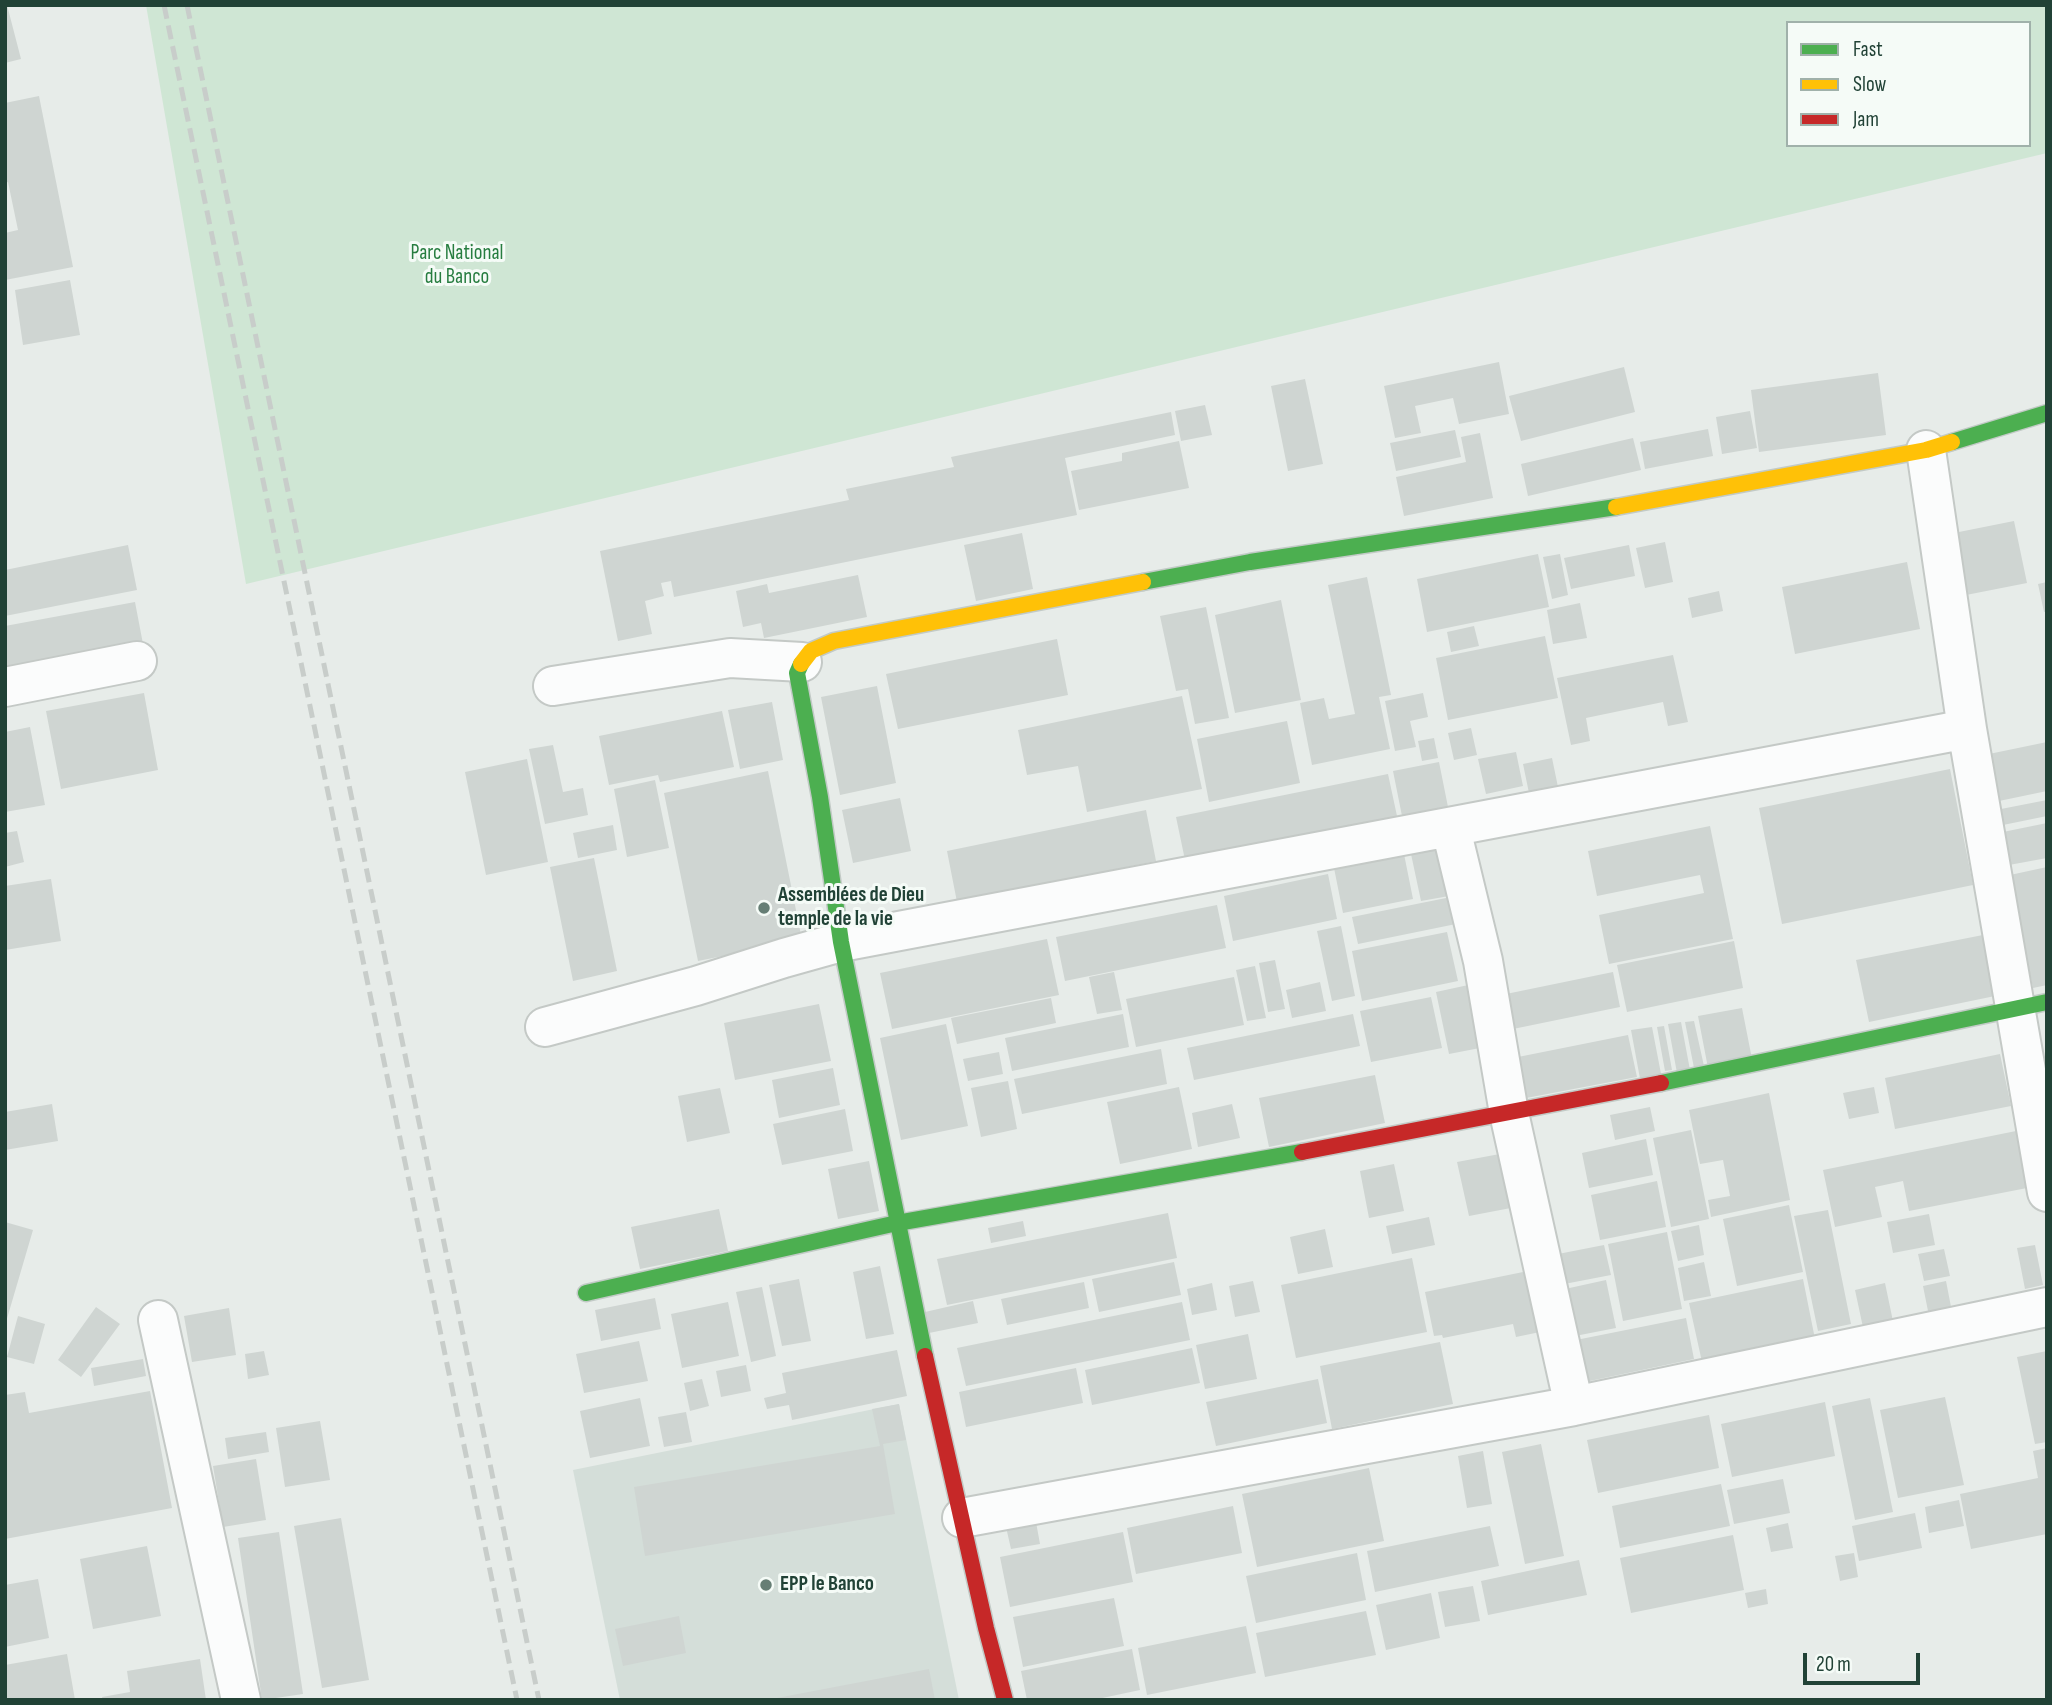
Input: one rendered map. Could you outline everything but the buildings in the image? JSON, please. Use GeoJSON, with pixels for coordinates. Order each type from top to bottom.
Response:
{"type":"FeatureCollection","features":[{"type":"Feature","properties":{"kind":"street"},"geometry":{"type":"LineString","coordinates":[[1005,1700],[986,1628],[923,1349],[841,942],[820,797],[797,673],[802,662],[811,651],[834,641],[1250,562],[1576,514],[1926,450],[2047,413]]}},
{"type":"Feature","properties":{"kind":"street"},"geometry":{"type":"LineString","coordinates":[[1926,450],[1968,729],[2031,1005],[2047,1192]]}},
{"type":"Feature","properties":{"kind":"street"},"geometry":{"type":"LineString","coordinates":[[553,686],[730,658],[802,662]]}},
{"type":"Feature","properties":{"kind":"street"},"geometry":{"type":"LineString","coordinates":[[5,687],[137,661]]}},
{"type":"Feature","properties":{"kind":"street"},"geometry":{"type":"LineString","coordinates":[[545,1027],[696,986],[841,942],[1451,829],[1968,729]]}},
{"type":"Feature","properties":{"kind":"street"},"geometry":{"type":"LineString","coordinates":[[1451,829],[1483,961],[1508,1113],[1574,1406]]}},
{"type":"Feature","properties":{"kind":"street"},"geometry":{"type":"LineString","coordinates":[[586,1293],[897,1223],[1184,1174],[1508,1113],[2031,1005]]}},
{"type":"Feature","properties":{"kind":"street"},"geometry":{"type":"LineString","coordinates":[[962,1518],[1574,1406],[2047,1307]]}},
{"type":"Feature","properties":{"kind":"street"},"geometry":{"type":"LineString","coordinates":[[158,1321],[241,1700]]}},
{"type":"Feature","properties":{"kind":"shaded area","name":"EPP le Banco"},"geometry":{"type":"Polygon","coordinates":[[[899,1404],[959,1700],[620,1700],[573,1470],[899,1404]]]}},
{"type":"Feature","properties":{"kind":"green space","name":"Parc National du Banco"},"geometry":{"type":"Polygon","coordinates":[[[146,5],[2047,5],[2047,153],[246,584],[146,5]]]}},
{"type":"Feature","properties":{"kind":"railway"},"geometry":{"type":"LineString","coordinates":[[164,5],[517,1700]]}},
{"type":"Feature","properties":{"kind":"railway"},"geometry":{"type":"LineString","coordinates":[[187,5],[539,1700]]}},
{"type":"Feature","properties":{"kind":"traffic: fast"},"geometry":{"type":"LineString","coordinates":[[1952,442],[2047,413]]}},
{"type":"Feature","properties":{"kind":"traffic: fast"},"geometry":{"type":"LineString","coordinates":[[1143,582],[1250,562],[1616,507]]}},
{"type":"Feature","properties":{"kind":"traffic: fast"},"geometry":{"type":"LineString","coordinates":[[801,664],[797,673],[820,797],[841,942],[925,1356]]}},
{"type":"Feature","properties":{"kind":"traffic: fast"},"geometry":{"type":"LineString","coordinates":[[1661,1083],[2047,1002]]}},
{"type":"Feature","properties":{"kind":"traffic: fast"},"geometry":{"type":"LineString","coordinates":[[586,1293],[897,1223],[1302,1152]]}},
{"type":"Feature","properties":{"kind":"traffic: slow"},"geometry":{"type":"LineString","coordinates":[[1616,507],[1926,450],[1952,442]]}},
{"type":"Feature","properties":{"kind":"traffic: slow"},"geometry":{"type":"LineString","coordinates":[[801,664],[811,651],[834,641],[1143,582]]}},
{"type":"Feature","properties":{"kind":"traffic: jam"},"geometry":{"type":"LineString","coordinates":[[1302,1152],[1661,1083]]}},
{"type":"Feature","properties":{"kind":"traffic: jam"},"geometry":{"type":"LineString","coordinates":[[925,1356],[986,1628],[1005,1700]]}},
{"type":"Feature","properties":{"kind":"place","name":"Assemblées de Dieu temple de la vie"},"geometry":{"type":"Point","coordinates":[764,908]}},
{"type":"Feature","properties":{"kind":"place","name":"EPP le Banco"},"geometry":{"type":"Point","coordinates":[766,1585]}}]}
